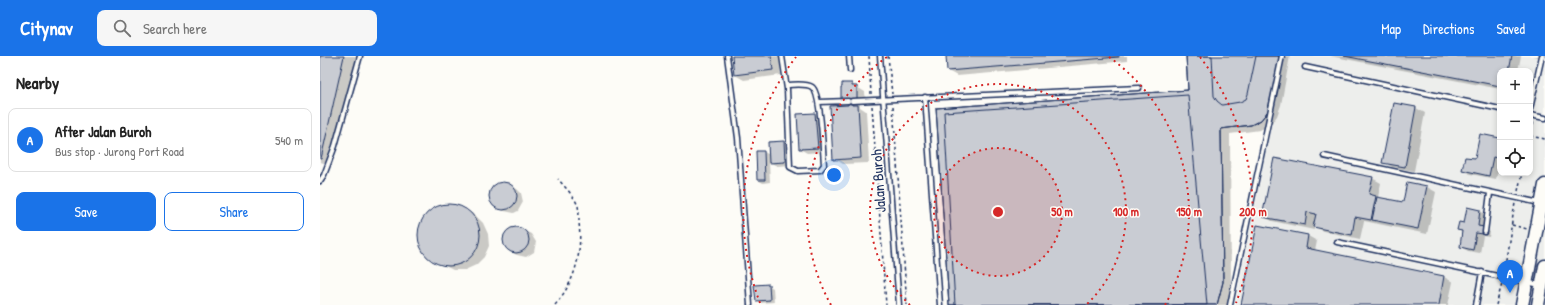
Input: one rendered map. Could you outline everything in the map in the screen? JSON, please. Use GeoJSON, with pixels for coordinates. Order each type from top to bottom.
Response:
{"type":"FeatureCollection","features":[{"type":"Feature","properties":{"kind":"main road"},"geometry":{"type":"LineString","coordinates":[[1522,305],[1545,189]]}},
{"type":"Feature","properties":{"kind":"main road"},"geometry":{"type":"LineString","coordinates":[[1538,305],[1545,266]]}},
{"type":"Feature","properties":{"kind":"lane"},"geometry":{"type":"LineString","coordinates":[[320,181],[324,175],[335,146],[360,56]]}},
{"type":"Feature","properties":{"kind":"lane"},"geometry":{"type":"LineString","coordinates":[[726,56],[738,138],[750,305]]}},
{"type":"Feature","properties":{"kind":"lane"},"geometry":{"type":"LineString","coordinates":[[782,56],[787,85],[790,167],[793,170],[798,171],[820,170],[823,168],[824,164],[819,102],[814,89],[812,87],[787,85]]}},
{"type":"Feature","properties":{"kind":"lane"},"geometry":{"type":"LineString","coordinates":[[849,56],[850,70]]}},
{"type":"Feature","properties":{"kind":"lane","name":"Jalan Buroh"},"geometry":{"type":"LineString","coordinates":[[880,56],[899,305]]}},
{"type":"Feature","properties":{"kind":"lane"},"geometry":{"type":"LineString","coordinates":[[1230,305],[1282,56]]}},
{"type":"Feature","properties":{"kind":"lane"},"geometry":{"type":"LineString","coordinates":[[1531,104],[1542,56]]}},
{"type":"Feature","properties":{"kind":"lane"},"geometry":{"type":"LineString","coordinates":[[1305,67],[1497,108]]}},
{"type":"Feature","properties":{"kind":"lane"},"geometry":{"type":"LineString","coordinates":[[819,102],[1139,88]]}},
{"type":"Feature","properties":{"kind":"lane"},"geometry":{"type":"LineString","coordinates":[[925,97],[940,305]]}},
{"type":"Feature","properties":{"kind":"lane"},"geometry":{"type":"LineString","coordinates":[[1533,116],[1545,118]]}},
{"type":"Feature","properties":{"kind":"lane"},"geometry":{"type":"LineString","coordinates":[[1324,156],[1543,204]]}},
{"type":"Feature","properties":{"kind":"lane"},"geometry":{"type":"LineString","coordinates":[[1485,232],[1490,193]]}},
{"type":"Feature","properties":{"kind":"lane"},"geometry":{"type":"LineString","coordinates":[[1337,242],[1542,286]]}},
{"type":"Feature","properties":{"kind":"lane"},"geometry":{"type":"LineString","coordinates":[[1476,305],[1482,272]]}},
{"type":"Feature","properties":{"kind":"path"},"geometry":{"type":"LineString","coordinates":[[869,56],[886,305]]}},
{"type":"Feature","properties":{"kind":"path"},"geometry":{"type":"LineString","coordinates":[[888,56],[893,99],[907,305]]}},
{"type":"Feature","properties":{"kind":"path"},"geometry":{"type":"LineString","coordinates":[[1533,137],[1545,139]]}},
{"type":"Feature","properties":{"kind":"path"},"geometry":{"type":"LineString","coordinates":[[1496,305],[1503,277],[1516,198],[1521,176]]}},
{"type":"Feature","properties":{"kind":"path"},"geometry":{"type":"LineString","coordinates":[[554,305],[564,294],[572,280],[578,262],[580,232],[578,208],[573,197],[558,179]]}},
{"type":"Feature","properties":{"kind":"path"},"geometry":{"type":"LineString","coordinates":[[1512,226],[1536,230]]}},
{"type":"Feature","properties":{"kind":"shaded area"},"geometry":{"type":"Polygon","coordinates":[[[1285,56],[1545,56],[1545,305],[1235,305],[1285,56]]]}},
{"type":"Feature","properties":{"kind":"building"},"geometry":{"type":"Polygon","coordinates":[[[320,56],[344,56],[321,159],[320,159],[320,56]]]}},
{"type":"Feature","properties":{"kind":"building"},"geometry":{"type":"Polygon","coordinates":[[[732,56],[771,56],[773,70],[734,75],[732,56]]]}},
{"type":"Feature","properties":{"kind":"building"},"geometry":{"type":"Polygon","coordinates":[[[946,56],[1119,56],[1119,57],[947,71],[946,56]]]}},
{"type":"Feature","properties":{"kind":"building"},"geometry":{"type":"Polygon","coordinates":[[[1186,56],[1212,56],[1214,96],[1222,105],[1240,102],[1246,99],[1256,56],[1281,56],[1272,100],[1268,111],[1261,120],[1251,125],[1221,129],[1223,282],[1217,305],[949,305],[936,108],[1188,90],[1186,56]]]}},
{"type":"Feature","properties":{"kind":"building"},"geometry":{"type":"Polygon","coordinates":[[[1186,56],[1281,56],[1272,100],[1268,111],[1261,120],[1251,125],[1221,129],[1223,282],[1217,305],[949,305],[936,108],[1188,90],[1186,56]]]}},
{"type":"Feature","properties":{"kind":"building"},"geometry":{"type":"Polygon","coordinates":[[[1344,56],[1512,56],[1510,68],[1497,68],[1497,85],[1344,56]]]}},
{"type":"Feature","properties":{"kind":"building"},"geometry":{"type":"Polygon","coordinates":[[[842,83],[852,83],[852,86],[857,86],[857,99],[851,99],[852,105],[858,105],[861,158],[833,160],[830,106],[848,105],[848,99],[841,99],[842,83]]]}},
{"type":"Feature","properties":{"kind":"building"},"geometry":{"type":"Polygon","coordinates":[[[1188,95],[1207,305],[955,305],[944,112],[1188,95]]]}},
{"type":"Feature","properties":{"kind":"building"},"geometry":{"type":"Polygon","coordinates":[[[1394,103],[1416,107],[1405,167],[1382,163],[1394,103]]]}},
{"type":"Feature","properties":{"kind":"building"},"geometry":{"type":"Polygon","coordinates":[[[815,113],[818,148],[799,149],[797,114],[815,113]]]}},
{"type":"Feature","properties":{"kind":"building"},"geometry":{"type":"Polygon","coordinates":[[[1480,134],[1497,137],[1497,158],[1493,157],[1489,176],[1462,170],[1465,157],[1475,158],[1480,134]]]}},
{"type":"Feature","properties":{"kind":"building"},"geometry":{"type":"Polygon","coordinates":[[[784,141],[785,162],[769,163],[768,142],[784,141]]]}},
{"type":"Feature","properties":{"kind":"building"},"geometry":{"type":"Polygon","coordinates":[[[756,151],[764,151],[765,180],[757,180],[756,151]]]}},
{"type":"Feature","properties":{"kind":"building"},"geometry":{"type":"Polygon","coordinates":[[[1274,158],[1373,177],[1369,194],[1376,196],[1371,220],[1355,217],[1352,235],[1313,227],[1316,214],[1307,212],[1305,225],[1262,217],[1274,158]]]}},
{"type":"Feature","properties":{"kind":"building"},"geometry":{"type":"Polygon","coordinates":[[[503,182],[513,186],[517,196],[513,206],[503,210],[493,206],[489,196],[493,186],[503,182]]]}},
{"type":"Feature","properties":{"kind":"building"},"geometry":{"type":"Polygon","coordinates":[[[1407,182],[1427,186],[1418,229],[1372,220],[1377,197],[1403,202],[1407,182]]]}},
{"type":"Feature","properties":{"kind":"building"},"geometry":{"type":"Polygon","coordinates":[[[449,204],[461,206],[471,213],[478,223],[480,235],[478,247],[471,257],[461,264],[449,266],[437,264],[427,257],[420,247],[418,235],[420,223],[427,213],[437,206],[449,204]]]}},
{"type":"Feature","properties":{"kind":"building"},"geometry":{"type":"Polygon","coordinates":[[[1467,207],[1480,210],[1478,226],[1484,227],[1483,234],[1476,233],[1473,250],[1460,247],[1462,231],[1457,230],[1459,222],[1464,223],[1467,207]]]}},
{"type":"Feature","properties":{"kind":"building"},"geometry":{"type":"Polygon","coordinates":[[[1257,225],[1308,235],[1306,248],[1444,276],[1439,305],[1241,305],[1257,225]]]}},
{"type":"Feature","properties":{"kind":"building"},"geometry":{"type":"Polygon","coordinates":[[[516,227],[525,231],[529,240],[525,249],[516,253],[507,249],[503,240],[507,231],[516,227]]]}},
{"type":"Feature","properties":{"kind":"building"},"geometry":{"type":"Polygon","coordinates":[[[769,284],[770,300],[756,301],[754,285],[769,284]]]}},
{"type":"Feature","properties":{"kind":"place","name":"After Jalan Buroh"},"geometry":{"type":"Point","coordinates":[1510,293]}}]}
